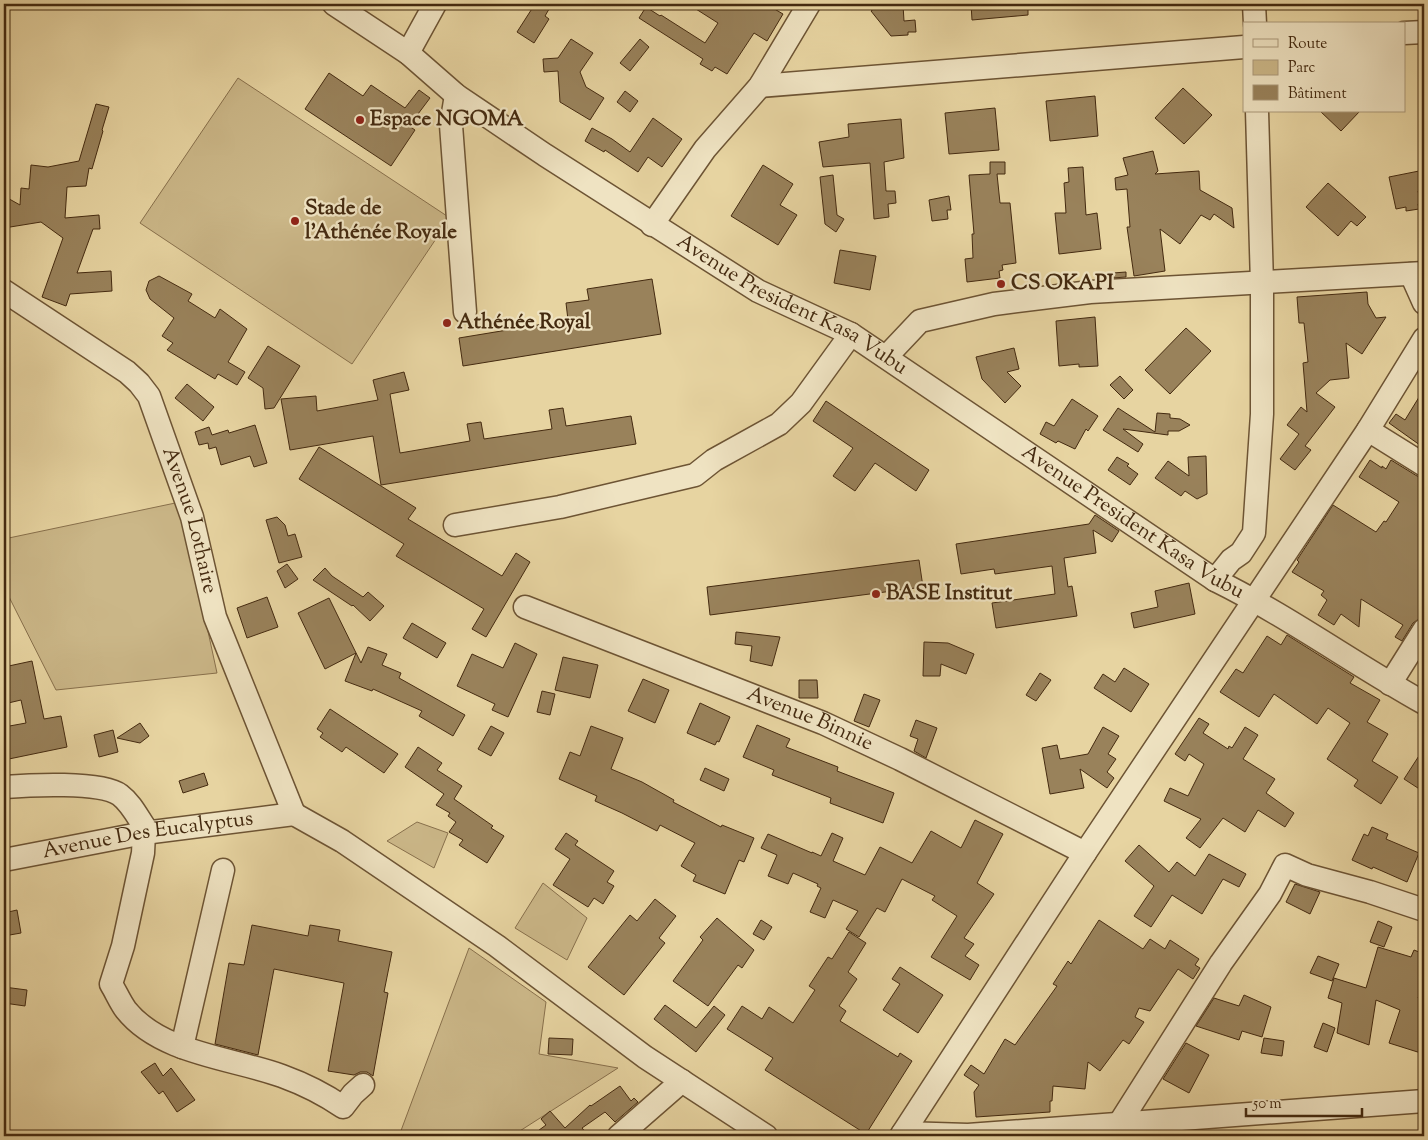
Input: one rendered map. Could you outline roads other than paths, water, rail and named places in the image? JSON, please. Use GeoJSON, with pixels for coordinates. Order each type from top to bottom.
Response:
{"type":"FeatureCollection","features":[{"type":"Feature","properties":{"kind":"street","name":"Avenue President Kasa Vubu"},"geometry":{"type":"LineString","coordinates":[[334,4],[408,52],[456,94],[652,225],[758,292],[852,334],[1215,580],[1254,599],[1390,684],[1424,703]]}},
{"type":"Feature","properties":{"kind":"street"},"geometry":{"type":"LineString","coordinates":[[408,52],[436,4]]}},
{"type":"Feature","properties":{"kind":"street"},"geometry":{"type":"LineString","coordinates":[[652,225],[705,149],[760,86],[809,4]]}},
{"type":"Feature","properties":{"kind":"street"},"geometry":{"type":"LineString","coordinates":[[1254,4],[1255,22]]}},
{"type":"Feature","properties":{"kind":"street"},"geometry":{"type":"LineString","coordinates":[[1406,33],[1424,32]]}},
{"type":"Feature","properties":{"kind":"street"},"geometry":{"type":"LineString","coordinates":[[760,86],[1243,47]]}},
{"type":"Feature","properties":{"kind":"street"},"geometry":{"type":"LineString","coordinates":[[456,94],[450,125],[465,312]]}},
{"type":"Feature","properties":{"kind":"street"},"geometry":{"type":"LineString","coordinates":[[1215,580],[1231,560],[1241,553],[1254,532],[1262,414],[1262,284],[1257,112]]}},
{"type":"Feature","properties":{"kind":"street"},"geometry":{"type":"LineString","coordinates":[[886,357],[920,321],[994,304],[1090,292],[1262,284],[1418,273],[1424,303]]}},
{"type":"Feature","properties":{"kind":"street","name":"Avenue Lothaire"},"geometry":{"type":"LineString","coordinates":[[4,291],[127,372],[149,396],[192,517],[215,617],[294,814]]}},
{"type":"Feature","properties":{"kind":"street"},"geometry":{"type":"LineString","coordinates":[[455,525],[560,506],[695,475],[714,460],[779,424],[801,403],[852,334]]}},
{"type":"Feature","properties":{"kind":"street"},"geometry":{"type":"LineString","coordinates":[[902,1134],[1085,853],[1368,430],[1424,339]]}},
{"type":"Feature","properties":{"kind":"street"},"geometry":{"type":"LineString","coordinates":[[1368,430],[1424,464]]}},
{"type":"Feature","properties":{"kind":"street","name":"Avenue Binnie"},"geometry":{"type":"LineString","coordinates":[[525,607],[823,723],[908,763],[1085,853]]}},
{"type":"Feature","properties":{"kind":"street"},"geometry":{"type":"LineString","coordinates":[[1390,684],[1424,630]]}},
{"type":"Feature","properties":{"kind":"street"},"geometry":{"type":"LineString","coordinates":[[4,786],[35,785],[99,788],[118,794],[127,802],[146,833],[124,946],[110,984],[126,1010],[148,1030],[182,1047],[218,1059],[281,1075],[322,1092],[343,1107],[363,1085]]}},
{"type":"Feature","properties":{"kind":"street"},"geometry":{"type":"LineString","coordinates":[[294,814],[342,841],[497,946],[645,1057],[766,1136]]}},
{"type":"Feature","properties":{"kind":"street","name":"Avenue Des Eucalyptus"},"geometry":{"type":"LineString","coordinates":[[4,860],[146,833],[294,814]]}},
{"type":"Feature","properties":{"kind":"street"},"geometry":{"type":"LineString","coordinates":[[1119,1124],[1220,963],[1270,894],[1285,865],[1307,875],[1370,892],[1424,910]]}},
{"type":"Feature","properties":{"kind":"street"},"geometry":{"type":"LineString","coordinates":[[182,1047],[223,870]]}},
{"type":"Feature","properties":{"kind":"street"},"geometry":{"type":"LineString","coordinates":[[619,1136],[682,1081]]}},
{"type":"Feature","properties":{"kind":"street"},"geometry":{"type":"LineString","coordinates":[[902,1134],[968,1135],[1424,1101]]}},
{"type":"Feature","properties":{"kind":"place","name":"Espace NGOMA"},"geometry":{"type":"Point","coordinates":[360,120]}},
{"type":"Feature","properties":{"kind":"place","name":"Stade de l'Athénée Royale"},"geometry":{"type":"Point","coordinates":[295,221]}},
{"type":"Feature","properties":{"kind":"place","name":"CS OKAPI"},"geometry":{"type":"Point","coordinates":[1001,284]}},
{"type":"Feature","properties":{"kind":"place","name":"Athénée Royal"},"geometry":{"type":"Point","coordinates":[447,323]}},
{"type":"Feature","properties":{"kind":"place","name":"BASE Institut"},"geometry":{"type":"Point","coordinates":[876,594]}}]}
